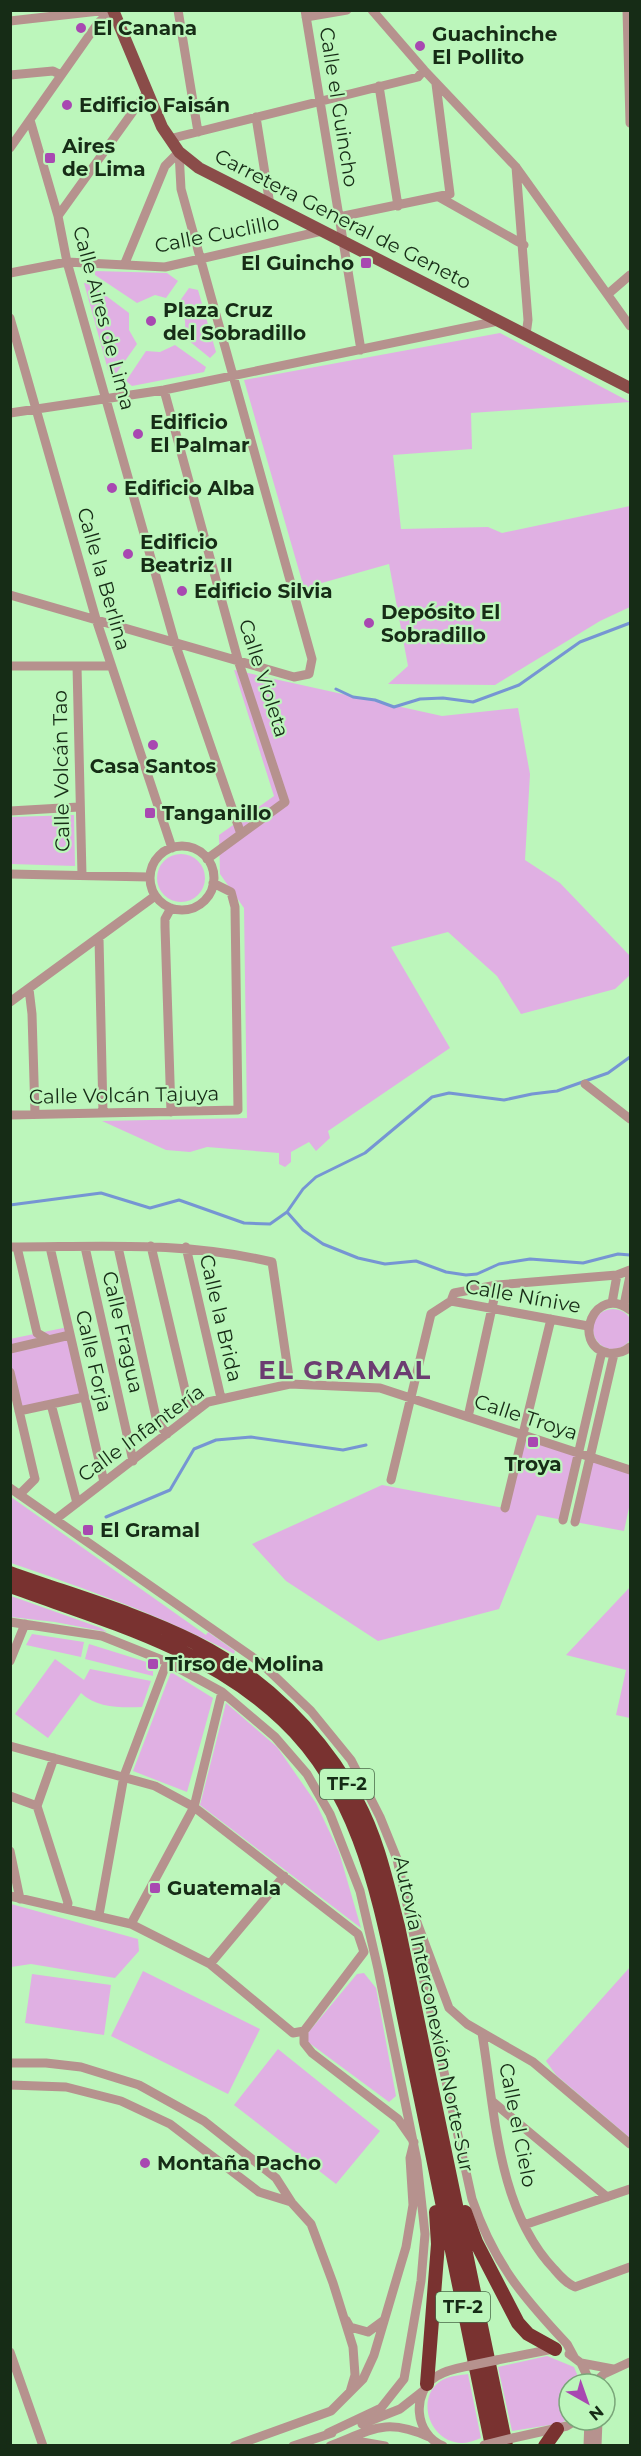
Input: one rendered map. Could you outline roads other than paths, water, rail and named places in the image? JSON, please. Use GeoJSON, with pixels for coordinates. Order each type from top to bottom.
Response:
{"type":"FeatureCollection","features":[{"type":"Feature","properties":{"kind":"highway","name":"Autovía Interconexión Norte-Sur"},"geometry":{"type":"LineString","coordinates":[[10,1574],[194,1642],[234,1666],[268,1691],[306,1728],[334,1763],[358,1802],[379,1853],[398,1926],[450,2176],[510,2442]]}},
{"type":"Feature","properties":{"kind":"highway","name":"Autovía Interconexión Norte-Sur"},"geometry":{"type":"LineString","coordinates":[[10,1586],[148,1635],[206,1661],[252,1693],[284,1721],[314,1754],[349,1810],[375,1884],[435,2169],[486,2445]]}},
{"type":"Feature","properties":{"kind":"highway"},"geometry":{"type":"LineString","coordinates":[[425,2388],[431,2358],[438,2244],[432,2189],[435,2169]]}},
{"type":"Feature","properties":{"kind":"highway"},"geometry":{"type":"LineString","coordinates":[[450,2176],[461,2193],[476,2242],[518,2323],[528,2334],[555,2349]]}},
{"type":"Feature","properties":{"kind":"highway"},"geometry":{"type":"LineString","coordinates":[[545,2445],[557,2429]]}},
{"type":"Feature","properties":{"kind":"main road","name":"Carretera General de Geneto"},"geometry":{"type":"LineString","coordinates":[[111,10],[169,139],[179,152],[200,168],[630,388]]}},
{"type":"Feature","properties":{"kind":"street"},"geometry":{"type":"LineString","coordinates":[[10,21],[33,14],[111,10]]}},
{"type":"Feature","properties":{"kind":"street"},"geometry":{"type":"LineString","coordinates":[[10,148],[98,23],[111,10]]}},
{"type":"Feature","properties":{"kind":"street"},"geometry":{"type":"LineString","coordinates":[[178,10],[198,132]]}},
{"type":"Feature","properties":{"kind":"street"},"geometry":{"type":"LineString","coordinates":[[306,14],[347,10]]}},
{"type":"Feature","properties":{"kind":"street"},"geometry":{"type":"LineString","coordinates":[[372,10],[424,70],[516,167],[630,326]]}},
{"type":"Feature","properties":{"kind":"street"},"geometry":{"type":"LineString","coordinates":[[627,10],[630,123]]}},
{"type":"Feature","properties":{"kind":"street","name":"Calle el Guincho"},"geometry":{"type":"LineString","coordinates":[[306,14],[318,103],[361,350]]}},
{"type":"Feature","properties":{"kind":"street"},"geometry":{"type":"LineString","coordinates":[[169,139],[379,87],[418,76],[424,70]]}},
{"type":"Feature","properties":{"kind":"street"},"geometry":{"type":"LineString","coordinates":[[10,75],[53,71],[61,75]]}},
{"type":"Feature","properties":{"kind":"street"},"geometry":{"type":"LineString","coordinates":[[339,217],[450,194],[436,83]]}},
{"type":"Feature","properties":{"kind":"street"},"geometry":{"type":"LineString","coordinates":[[379,87],[398,206]]}},
{"type":"Feature","properties":{"kind":"street"},"geometry":{"type":"LineString","coordinates":[[58,216],[147,92]]}},
{"type":"Feature","properties":{"kind":"street"},"geometry":{"type":"LineString","coordinates":[[256,117],[270,205]]}},
{"type":"Feature","properties":{"kind":"street","name":"Calle Aires de Lima"},"geometry":{"type":"LineString","coordinates":[[30,120],[58,216],[67,262],[108,399],[175,644],[241,834]]}},
{"type":"Feature","properties":{"kind":"street"},"geometry":{"type":"LineString","coordinates":[[10,595],[294,677],[309,674],[312,659],[181,189],[179,152]]}},
{"type":"Feature","properties":{"kind":"street"},"geometry":{"type":"LineString","coordinates":[[125,263],[165,166],[179,152]]}},
{"type":"Feature","properties":{"kind":"street"},"geometry":{"type":"LineString","coordinates":[[516,167],[524,245],[528,320],[526,335]]}},
{"type":"Feature","properties":{"kind":"street"},"geometry":{"type":"LineString","coordinates":[[439,197],[524,245]]}},
{"type":"Feature","properties":{"kind":"street","name":"Calle Cuclillo"},"geometry":{"type":"LineString","coordinates":[[10,273],[67,262],[125,263],[165,267],[322,231]]}},
{"type":"Feature","properties":{"kind":"street"},"geometry":{"type":"LineString","coordinates":[[608,294],[630,275]]}},
{"type":"Feature","properties":{"kind":"street","name":"Calle la Berlina"},"geometry":{"type":"LineString","coordinates":[[10,318],[110,666],[172,848]]}},
{"type":"Feature","properties":{"kind":"street"},"geometry":{"type":"LineString","coordinates":[[10,413],[36,411],[164,390],[498,321]]}},
{"type":"Feature","properties":{"kind":"street","name":"Calle Violeta"},"geometry":{"type":"LineString","coordinates":[[164,390],[238,660],[285,802],[241,834]]}},
{"type":"Feature","properties":{"kind":"street"},"geometry":{"type":"LineString","coordinates":[[10,666],[110,666]]}},
{"type":"Feature","properties":{"kind":"street","name":"Calle Volcán Tao"},"geometry":{"type":"LineString","coordinates":[[77,666],[82,875]]}},
{"type":"Feature","properties":{"kind":"street"},"geometry":{"type":"LineString","coordinates":[[10,811],[79,807]]}},
{"type":"Feature","properties":{"kind":"street"},"geometry":{"type":"LineString","coordinates":[[207,859],[241,834]]}},
{"type":"Feature","properties":{"kind":"street"},"geometry":{"type":"LineString","coordinates":[[185,846],[197,850],[207,859],[211,866],[213,883],[202,902],[192,908],[171,908],[155,896],[149,877],[153,864],[160,854],[172,848],[185,846]]}},
{"type":"Feature","properties":{"kind":"street"},"geometry":{"type":"LineString","coordinates":[[10,874],[149,877]]}},
{"type":"Feature","properties":{"kind":"street","name":"Calle Volcán Tajuya"},"geometry":{"type":"LineString","coordinates":[[10,1115],[238,1110],[236,907],[231,892],[213,883]]}},
{"type":"Feature","properties":{"kind":"street"},"geometry":{"type":"LineString","coordinates":[[10,1002],[155,896]]}},
{"type":"Feature","properties":{"kind":"street"},"geometry":{"type":"LineString","coordinates":[[171,908],[165,919],[171,1112]]}},
{"type":"Feature","properties":{"kind":"street"},"geometry":{"type":"LineString","coordinates":[[99,938],[103,1113]]}},
{"type":"Feature","properties":{"kind":"street"},"geometry":{"type":"LineString","coordinates":[[29,989],[35,1114]]}},
{"type":"Feature","properties":{"kind":"street"},"geometry":{"type":"LineString","coordinates":[[585,1084],[630,1119]]}},
{"type":"Feature","properties":{"kind":"street"},"geometry":{"type":"LineString","coordinates":[[151,1246],[187,1398],[194,1413]]}},
{"type":"Feature","properties":{"kind":"street"},"geometry":{"type":"LineString","coordinates":[[48,1340],[37,1333],[14,1247],[151,1246],[186,1247],[233,1253],[272,1262],[290,1384]]}},
{"type":"Feature","properties":{"kind":"street","name":"Calle Forja"},"geometry":{"type":"LineString","coordinates":[[50,1247],[104,1482]]}},
{"type":"Feature","properties":{"kind":"street","name":"Calle Fragua"},"geometry":{"type":"LineString","coordinates":[[85,1247],[133,1461]]}},
{"type":"Feature","properties":{"kind":"street"},"geometry":{"type":"LineString","coordinates":[[118,1247],[157,1422],[167,1434]]}},
{"type":"Feature","properties":{"kind":"street","name":"Calle la Brida"},"geometry":{"type":"LineString","coordinates":[[186,1247],[221,1398]]}},
{"type":"Feature","properties":{"kind":"street"},"geometry":{"type":"LineString","coordinates":[[391,1480],[430,1314],[451,1301],[454,1293],[497,1286],[617,1275],[630,1270]]}},
{"type":"Feature","properties":{"kind":"street"},"geometry":{"type":"LineString","coordinates":[[612,1303],[617,1275]]}},
{"type":"Feature","properties":{"kind":"street"},"geometry":{"type":"LineString","coordinates":[[630,1276],[627,1307],[612,1303],[602,1306],[593,1314],[588,1326],[589,1336],[602,1352],[614,1354],[630,1347]]}},
{"type":"Feature","properties":{"kind":"street"},"geometry":{"type":"LineString","coordinates":[[468,1417],[497,1286]]}},
{"type":"Feature","properties":{"kind":"street","name":"Calle Nínive"},"geometry":{"type":"LineString","coordinates":[[451,1301],[588,1326]]}},
{"type":"Feature","properties":{"kind":"street"},"geometry":{"type":"LineString","coordinates":[[505,1508],[551,1319]]}},
{"type":"Feature","properties":{"kind":"street"},"geometry":{"type":"LineString","coordinates":[[10,1349],[70,1335]]}},
{"type":"Feature","properties":{"kind":"street"},"geometry":{"type":"LineString","coordinates":[[562,1520],[602,1352]]}},
{"type":"Feature","properties":{"kind":"street"},"geometry":{"type":"LineString","coordinates":[[575,1522],[614,1354]]}},
{"type":"Feature","properties":{"kind":"street"},"geometry":{"type":"LineString","coordinates":[[10,1372],[35,1479],[20,1494]]}},
{"type":"Feature","properties":{"kind":"street","name":"Calle Infantería"},"geometry":{"type":"LineString","coordinates":[[56,1519],[194,1413],[221,1398],[290,1384],[380,1388],[410,1398]]}},
{"type":"Feature","properties":{"kind":"street"},"geometry":{"type":"LineString","coordinates":[[19,1411],[84,1397]]}},
{"type":"Feature","properties":{"kind":"street","name":"Calle Troya"},"geometry":{"type":"LineString","coordinates":[[410,1398],[630,1470]]}},
{"type":"Feature","properties":{"kind":"street"},"geometry":{"type":"LineString","coordinates":[[51,1404],[77,1503]]}},
{"type":"Feature","properties":{"kind":"street"},"geometry":{"type":"LineString","coordinates":[[10,1488],[261,1664],[311,1711],[351,1760],[375,1807],[397,1859],[472,2199],[482,2227],[509,2278],[567,2344],[585,2372]]}},
{"type":"Feature","properties":{"kind":"street"},"geometry":{"type":"LineString","coordinates":[[10,1622],[102,1636],[167,1662],[222,1692],[275,1737],[307,1774],[330,1814],[360,1891],[414,2142],[424,2217],[424,2256],[404,2379],[381,2408],[328,2433],[293,2445]]}},
{"type":"Feature","properties":{"kind":"street"},"geometry":{"type":"LineString","coordinates":[[10,1661],[25,1624]]}},
{"type":"Feature","properties":{"kind":"street"},"geometry":{"type":"LineString","coordinates":[[99,1915],[124,1776],[167,1662]]}},
{"type":"Feature","properties":{"kind":"street"},"geometry":{"type":"LineString","coordinates":[[131,1924],[194,1807],[222,1692]]}},
{"type":"Feature","properties":{"kind":"street"},"geometry":{"type":"LineString","coordinates":[[10,1746],[124,1776],[154,1786],[194,1807],[358,1934],[364,1952],[304,2031],[303,2043],[312,2053],[398,2119],[414,2142],[410,2158],[413,2193],[411,2222],[386,2318],[370,2367],[349,2395],[322,2415],[234,2445]]}},
{"type":"Feature","properties":{"kind":"street"},"geometry":{"type":"LineString","coordinates":[[54,1758],[37,1806],[68,1903],[67,1908]]}},
{"type":"Feature","properties":{"kind":"street"},"geometry":{"type":"LineString","coordinates":[[10,1796],[37,1806]]}},
{"type":"Feature","properties":{"kind":"street"},"geometry":{"type":"LineString","coordinates":[[10,1851],[15,1898],[131,1924],[210,1964],[293,2033],[304,2031]]}},
{"type":"Feature","properties":{"kind":"street"},"geometry":{"type":"LineString","coordinates":[[210,1964],[284,1876]]}},
{"type":"Feature","properties":{"kind":"street"},"geometry":{"type":"LineString","coordinates":[[407,1901],[422,1933],[449,2008],[482,2033],[533,2062],[630,2144]]}},
{"type":"Feature","properties":{"kind":"street","name":"Calle el Cielo"},"geometry":{"type":"LineString","coordinates":[[482,2033],[509,2185],[524,2225],[545,2260],[568,2284],[575,2287],[630,2267]]}},
{"type":"Feature","properties":{"kind":"street"},"geometry":{"type":"LineString","coordinates":[[10,2063],[46,2063],[81,2067],[120,2078],[159,2094],[204,2121],[276,2178],[292,2203],[311,2224],[346,2320],[355,2362],[349,2395]]}},
{"type":"Feature","properties":{"kind":"street"},"geometry":{"type":"LineString","coordinates":[[10,2085],[66,2087],[121,2101],[170,2124],[259,2192],[292,2203]]}},
{"type":"Feature","properties":{"kind":"street"},"geometry":{"type":"LineString","coordinates":[[493,2102],[607,2198]]}},
{"type":"Feature","properties":{"kind":"street"},"geometry":{"type":"LineString","coordinates":[[524,2225],[630,2189]]}},
{"type":"Feature","properties":{"kind":"street"},"geometry":{"type":"LineString","coordinates":[[346,2320],[350,2327],[368,2332],[377,2328],[386,2318]]}},
{"type":"Feature","properties":{"kind":"street"},"geometry":{"type":"LineString","coordinates":[[328,2433],[336,2433],[387,2415],[444,2372],[468,2366],[555,2349],[578,2360],[615,2369]]}},
{"type":"Feature","properties":{"kind":"street"},"geometry":{"type":"LineString","coordinates":[[10,2352],[43,2445]]}},
{"type":"Feature","properties":{"kind":"street"},"geometry":{"type":"LineString","coordinates":[[609,2372],[630,2362]]}},
{"type":"Feature","properties":{"kind":"street"},"geometry":{"type":"LineString","coordinates":[[425,2388],[418,2412],[438,2443]]}},
{"type":"Feature","properties":{"kind":"street"},"geometry":{"type":"LineString","coordinates":[[330,2445],[389,2425],[405,2427],[438,2443]]}},
{"type":"Feature","properties":{"kind":"street"},"geometry":{"type":"LineString","coordinates":[[486,2445],[510,2442],[557,2429]]}},
{"type":"Feature","properties":{"kind":"street"},"geometry":{"type":"LineString","coordinates":[[344,2445],[362,2442],[385,2445]]}},
{"type":"Feature","properties":{"kind":"waterway"},"geometry":{"type":"LineString","coordinates":[[336,689],[353,697],[375,700],[394,707],[420,699],[443,698],[473,702],[519,685],[580,642],[630,623]]}},
{"type":"Feature","properties":{"kind":"waterway"},"geometry":{"type":"LineString","coordinates":[[10,1205],[101,1193],[150,1208],[179,1200],[244,1223],[270,1224],[287,1212],[303,1189],[316,1177],[365,1153],[432,1097],[449,1093],[504,1100],[557,1091],[608,1073],[630,1057]]}},
{"type":"Feature","properties":{"kind":"waterway"},"geometry":{"type":"LineString","coordinates":[[287,1212],[303,1230],[323,1244],[358,1258],[385,1264],[416,1261],[446,1272],[466,1275],[477,1274],[499,1264],[530,1259],[583,1263],[618,1254],[630,1255]]}},
{"type":"Feature","properties":{"kind":"waterway"},"geometry":{"type":"LineString","coordinates":[[106,1517],[170,1490],[194,1449],[216,1440],[251,1437],[343,1450],[366,1445]]}},
{"type":"Feature","properties":{"kind":"place","name":"El Canana"},"geometry":{"type":"Point","coordinates":[81,28]}},
{"type":"Feature","properties":{"kind":"place","name":"Guachinche El Pollito"},"geometry":{"type":"Point","coordinates":[420,46]}},
{"type":"Feature","properties":{"kind":"place","name":"Edificio Faisán"},"geometry":{"type":"Point","coordinates":[67,105]}},
{"type":"Feature","properties":{"kind":"place","name":"Aires de Lima"},"geometry":{"type":"Point","coordinates":[50,158]}},
{"type":"Feature","properties":{"kind":"place","name":"El Guincho"},"geometry":{"type":"Point","coordinates":[366,263]}},
{"type":"Feature","properties":{"kind":"place","name":"Plaza Cruz del Sobradillo"},"geometry":{"type":"Point","coordinates":[151,321]}},
{"type":"Feature","properties":{"kind":"place","name":"Edificio El Palmar"},"geometry":{"type":"Point","coordinates":[138,434]}},
{"type":"Feature","properties":{"kind":"place","name":"Edificio Alba"},"geometry":{"type":"Point","coordinates":[112,488]}},
{"type":"Feature","properties":{"kind":"place","name":"Edificio Beatriz II"},"geometry":{"type":"Point","coordinates":[128,554]}},
{"type":"Feature","properties":{"kind":"place","name":"Edificio Silvia"},"geometry":{"type":"Point","coordinates":[182,591]}},
{"type":"Feature","properties":{"kind":"place","name":"Depósito El Sobradillo"},"geometry":{"type":"Point","coordinates":[369,623]}},
{"type":"Feature","properties":{"kind":"place","name":"Casa Santos"},"geometry":{"type":"Point","coordinates":[153,745]}},
{"type":"Feature","properties":{"kind":"place","name":"Tanganillo"},"geometry":{"type":"Point","coordinates":[150,813]}},
{"type":"Feature","properties":{"kind":"place","name":"Troya"},"geometry":{"type":"Point","coordinates":[533,1442]}},
{"type":"Feature","properties":{"kind":"place","name":"El Gramal"},"geometry":{"type":"Point","coordinates":[88,1530]}},
{"type":"Feature","properties":{"kind":"place","name":"Tirso de Molina"},"geometry":{"type":"Point","coordinates":[153,1664]}},
{"type":"Feature","properties":{"kind":"place","name":"Guatemala"},"geometry":{"type":"Point","coordinates":[155,1888]}},
{"type":"Feature","properties":{"kind":"place","name":"Montaña Pacho"},"geometry":{"type":"Point","coordinates":[145,2163]}},
{"type":"Feature","properties":{"kind":"district","name":"EL GRAMAL"},"geometry":{"type":"Point","coordinates":[345,1370]}}]}
